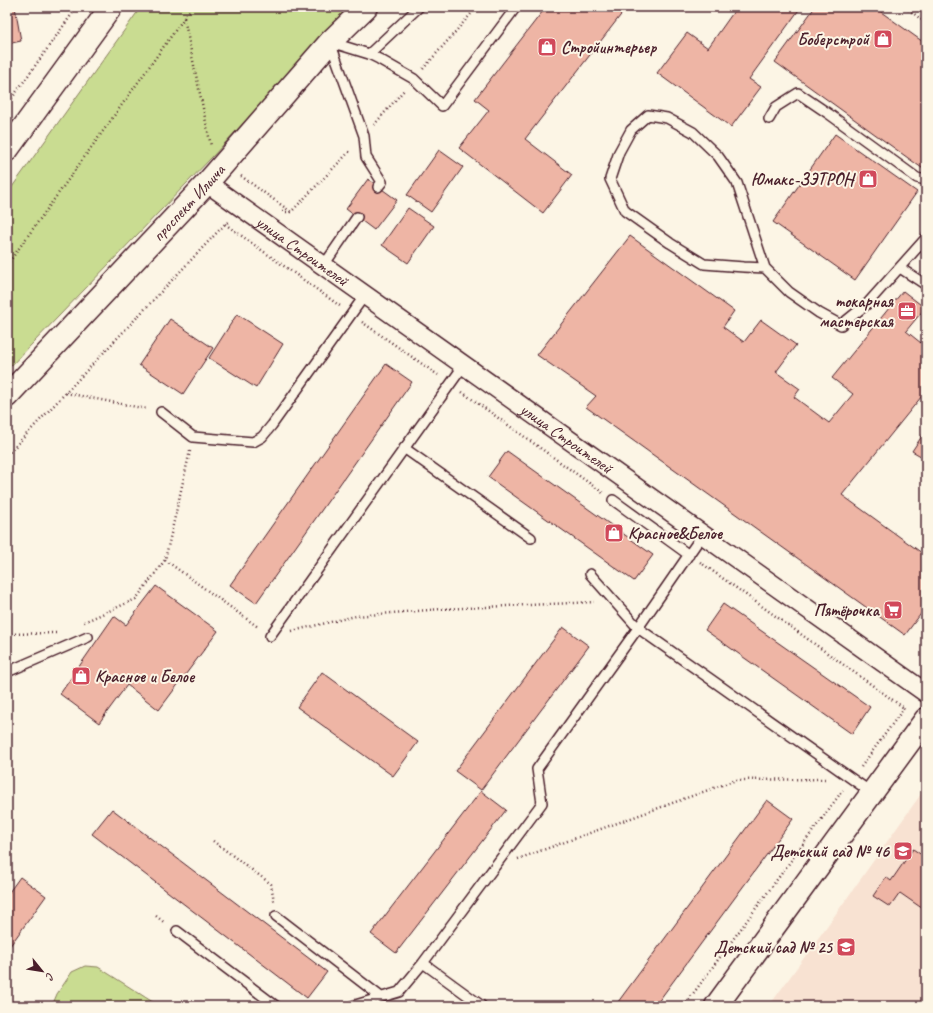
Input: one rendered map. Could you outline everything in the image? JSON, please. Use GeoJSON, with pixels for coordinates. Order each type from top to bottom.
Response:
{"type":"FeatureCollection","features":[{"type":"Feature","properties":{"kind":"main road"},"geometry":{"type":"LineString","coordinates":[[7,150],[111,7]]}},
{"type":"Feature","properties":{"kind":"main road","name":"проспект Ильича"},"geometry":{"type":"LineString","coordinates":[[7,396],[207,183],[330,42],[366,7]]}},
{"type":"Feature","properties":{"kind":"main road"},"geometry":{"type":"LineString","coordinates":[[716,1006],[926,718]]}},
{"type":"Feature","properties":{"kind":"street","name":"улица Строителей"},"geometry":{"type":"LineString","coordinates":[[207,183],[926,693]]}},
{"type":"Feature","properties":{"kind":"lane"},"geometry":{"type":"LineString","coordinates":[[369,54],[419,7]]}},
{"type":"Feature","properties":{"kind":"lane"},"geometry":{"type":"LineString","coordinates":[[330,42],[369,54],[414,79],[442,106],[516,7]]}},
{"type":"Feature","properties":{"kind":"lane"},"geometry":{"type":"LineString","coordinates":[[330,42],[364,136],[366,157],[382,182],[378,187]]}},
{"type":"Feature","properties":{"kind":"lane"},"geometry":{"type":"LineString","coordinates":[[770,119],[776,107],[798,93],[918,178],[926,180]]}},
{"type":"Feature","properties":{"kind":"lane"},"geometry":{"type":"LineString","coordinates":[[766,268],[744,268],[704,264],[670,243],[625,211],[610,179],[619,152],[631,130],[648,115],[667,118],[692,132],[718,156],[737,183],[766,268],[789,292],[818,313],[841,325],[867,304],[926,238]]}},
{"type":"Feature","properties":{"kind":"lane"},"geometry":{"type":"LineString","coordinates":[[324,265],[357,217]]}},
{"type":"Feature","properties":{"kind":"lane"},"geometry":{"type":"LineString","coordinates":[[900,268],[926,285]]}},
{"type":"Feature","properties":{"kind":"lane"},"geometry":{"type":"LineString","coordinates":[[162,412],[193,436],[253,442],[262,437],[277,419],[365,294]]}},
{"type":"Feature","properties":{"kind":"lane"},"geometry":{"type":"LineString","coordinates":[[270,636],[464,365]]}},
{"type":"Feature","properties":{"kind":"lane"},"geometry":{"type":"LineString","coordinates":[[404,448],[531,538]]}},
{"type":"Feature","properties":{"kind":"lane"},"geometry":{"type":"LineString","coordinates":[[613,500],[690,555]]}},
{"type":"Feature","properties":{"kind":"lane"},"geometry":{"type":"LineString","coordinates":[[352,1006],[399,992],[423,963],[493,869],[542,803],[537,769],[690,555],[703,534]]}},
{"type":"Feature","properties":{"kind":"lane"},"geometry":{"type":"LineString","coordinates":[[590,574],[638,628],[872,793]]}},
{"type":"Feature","properties":{"kind":"lane"},"geometry":{"type":"LineString","coordinates":[[7,672],[88,636]]}},
{"type":"Feature","properties":{"kind":"lane"},"geometry":{"type":"LineString","coordinates":[[276,916],[381,997]]}},
{"type":"Feature","properties":{"kind":"lane"},"geometry":{"type":"LineString","coordinates":[[177,931],[276,1006]]}},
{"type":"Feature","properties":{"kind":"lane"},"geometry":{"type":"LineString","coordinates":[[423,963],[482,1006]]}},
{"type":"Feature","properties":{"kind":"path"},"geometry":{"type":"LineString","coordinates":[[7,105],[77,7]]}},
{"type":"Feature","properties":{"kind":"path"},"geometry":{"type":"LineString","coordinates":[[7,265],[192,7]]}},
{"type":"Feature","properties":{"kind":"path"},"geometry":{"type":"LineString","coordinates":[[905,7],[926,23]]}},
{"type":"Feature","properties":{"kind":"path"},"geometry":{"type":"LineString","coordinates":[[184,18],[213,156],[291,212]]}},
{"type":"Feature","properties":{"kind":"path"},"geometry":{"type":"LineString","coordinates":[[225,224],[592,486]]}},
{"type":"Feature","properties":{"kind":"path"},"geometry":{"type":"LineString","coordinates":[[65,393],[162,412]]}},
{"type":"Feature","properties":{"kind":"path"},"geometry":{"type":"LineString","coordinates":[[81,624],[136,599],[165,560],[193,436]]}},
{"type":"Feature","properties":{"kind":"path"},"geometry":{"type":"LineString","coordinates":[[684,1006],[904,708],[690,555]]}},
{"type":"Feature","properties":{"kind":"path"},"geometry":{"type":"LineString","coordinates":[[165,560],[270,636],[356,616],[441,609],[614,601]]}},
{"type":"Feature","properties":{"kind":"path"},"geometry":{"type":"LineString","coordinates":[[7,634],[60,633]]}},
{"type":"Feature","properties":{"kind":"path"},"geometry":{"type":"LineString","coordinates":[[493,869],[736,780],[852,779]]}},
{"type":"Feature","properties":{"kind":"path"},"geometry":{"type":"LineString","coordinates":[[213,842],[271,884],[276,916]]}},
{"type":"Feature","properties":{"kind":"shaded area"},"geometry":{"type":"Polygon","coordinates":[[[926,787],[926,1006],[769,1006],[835,915],[926,787]]]}},
{"type":"Feature","properties":{"kind":"green space"},"geometry":{"type":"Polygon","coordinates":[[[141,7],[350,7],[213,156],[7,370],[7,194],[141,7]]]}},
{"type":"Feature","properties":{"kind":"green space"},"geometry":{"type":"Polygon","coordinates":[[[85,966],[98,967],[159,1006],[52,1006],[57,994],[72,972],[85,966]]]}},
{"type":"Feature","properties":{"kind":"building"},"geometry":{"type":"Polygon","coordinates":[[[7,7],[15,7],[21,41],[7,44],[7,7]]]}},
{"type":"Feature","properties":{"kind":"building"},"geometry":{"type":"Polygon","coordinates":[[[546,7],[627,7],[525,139],[572,175],[543,213],[459,148],[489,110],[475,99],[546,7]]]}},
{"type":"Feature","properties":{"kind":"building"},"geometry":{"type":"Polygon","coordinates":[[[737,7],[801,7],[749,79],[761,87],[731,127],[657,73],[687,33],[708,48],[737,7]]]}},
{"type":"Feature","properties":{"kind":"building"},"geometry":{"type":"Polygon","coordinates":[[[815,7],[874,7],[926,44],[926,171],[775,62],[815,7]]]}},
{"type":"Feature","properties":{"kind":"building"},"geometry":{"type":"Polygon","coordinates":[[[835,134],[917,192],[855,280],[773,222],[835,134]]]}},
{"type":"Feature","properties":{"kind":"building"},"geometry":{"type":"Polygon","coordinates":[[[439,150],[463,167],[431,212],[407,195],[439,150]]]}},
{"type":"Feature","properties":{"kind":"building"},"geometry":{"type":"Polygon","coordinates":[[[368,179],[397,200],[374,230],[346,209],[368,179]]]}},
{"type":"Feature","properties":{"kind":"building"},"geometry":{"type":"Polygon","coordinates":[[[408,208],[434,226],[408,263],[382,245],[408,208]]]}},
{"type":"Feature","properties":{"kind":"building"},"geometry":{"type":"Polygon","coordinates":[[[630,236],[734,311],[723,327],[744,342],[761,320],[796,345],[776,372],[800,389],[794,397],[829,423],[853,394],[832,378],[903,291],[925,308],[906,331],[926,347],[926,391],[842,495],[926,556],[926,607],[905,635],[586,407],[596,396],[537,355],[630,236]]]}},
{"type":"Feature","properties":{"kind":"building"},"geometry":{"type":"Polygon","coordinates":[[[237,314],[283,344],[256,388],[209,358],[237,314]]]}},
{"type":"Feature","properties":{"kind":"building"},"geometry":{"type":"Polygon","coordinates":[[[170,319],[213,348],[183,394],[139,365],[170,319]]]}},
{"type":"Feature","properties":{"kind":"building"},"geometry":{"type":"Polygon","coordinates":[[[386,364],[412,382],[256,603],[230,585],[386,364]]]}},
{"type":"Feature","properties":{"kind":"building"},"geometry":{"type":"Polygon","coordinates":[[[926,430],[926,459],[912,451],[926,430]]]}},
{"type":"Feature","properties":{"kind":"building"},"geometry":{"type":"Polygon","coordinates":[[[507,451],[653,555],[634,581],[488,477],[507,451]]]}},
{"type":"Feature","properties":{"kind":"building"},"geometry":{"type":"Polygon","coordinates":[[[156,586],[218,631],[159,710],[127,685],[99,723],[60,694],[114,616],[126,625],[156,586]]]}},
{"type":"Feature","properties":{"kind":"building"},"geometry":{"type":"Polygon","coordinates":[[[723,604],[870,707],[852,734],[705,630],[723,604]]]}},
{"type":"Feature","properties":{"kind":"building"},"geometry":{"type":"Polygon","coordinates":[[[563,627],[589,646],[481,790],[455,771],[563,627]]]}},
{"type":"Feature","properties":{"kind":"building"},"geometry":{"type":"Polygon","coordinates":[[[322,672],[418,742],[393,776],[297,707],[322,672]]]}},
{"type":"Feature","properties":{"kind":"building"},"geometry":{"type":"Polygon","coordinates":[[[481,791],[506,810],[396,953],[371,934],[481,791]]]}},
{"type":"Feature","properties":{"kind":"building"},"geometry":{"type":"Polygon","coordinates":[[[767,800],[793,819],[655,1006],[615,1006],[767,800]]]}},
{"type":"Feature","properties":{"kind":"building"},"geometry":{"type":"Polygon","coordinates":[[[112,809],[327,972],[307,998],[92,834],[112,809]]]}},
{"type":"Feature","properties":{"kind":"building"},"geometry":{"type":"Polygon","coordinates":[[[913,849],[926,858],[926,911],[900,893],[890,907],[873,896],[886,877],[891,881],[913,849]]]}},
{"type":"Feature","properties":{"kind":"building"},"geometry":{"type":"Polygon","coordinates":[[[20,877],[46,896],[7,950],[7,895],[20,877]]]}},
{"type":"Feature","properties":{"kind":"place","name":"Боберстрой"},"geometry":{"type":"Point","coordinates":[883,39]}},
{"type":"Feature","properties":{"kind":"place","name":"Стройинтерьер"},"geometry":{"type":"Point","coordinates":[547,47]}},
{"type":"Feature","properties":{"kind":"place","name":"Юмакс-ЗЭТРОН"},"geometry":{"type":"Point","coordinates":[868,179]}},
{"type":"Feature","properties":{"kind":"place","name":"токарная мастерская"},"geometry":{"type":"Point","coordinates":[907,311]}},
{"type":"Feature","properties":{"kind":"place","name":"Красное&Белое"},"geometry":{"type":"Point","coordinates":[614,533]}},
{"type":"Feature","properties":{"kind":"place","name":"Пятёрочка"},"geometry":{"type":"Point","coordinates":[893,610]}},
{"type":"Feature","properties":{"kind":"place","name":"Красное и Белое"},"geometry":{"type":"Point","coordinates":[81,676]}},
{"type":"Feature","properties":{"kind":"place","name":"Детский сад № 46"},"geometry":{"type":"Point","coordinates":[903,851]}},
{"type":"Feature","properties":{"kind":"place","name":"Детский сад № 25"},"geometry":{"type":"Point","coordinates":[846,947]}}]}
